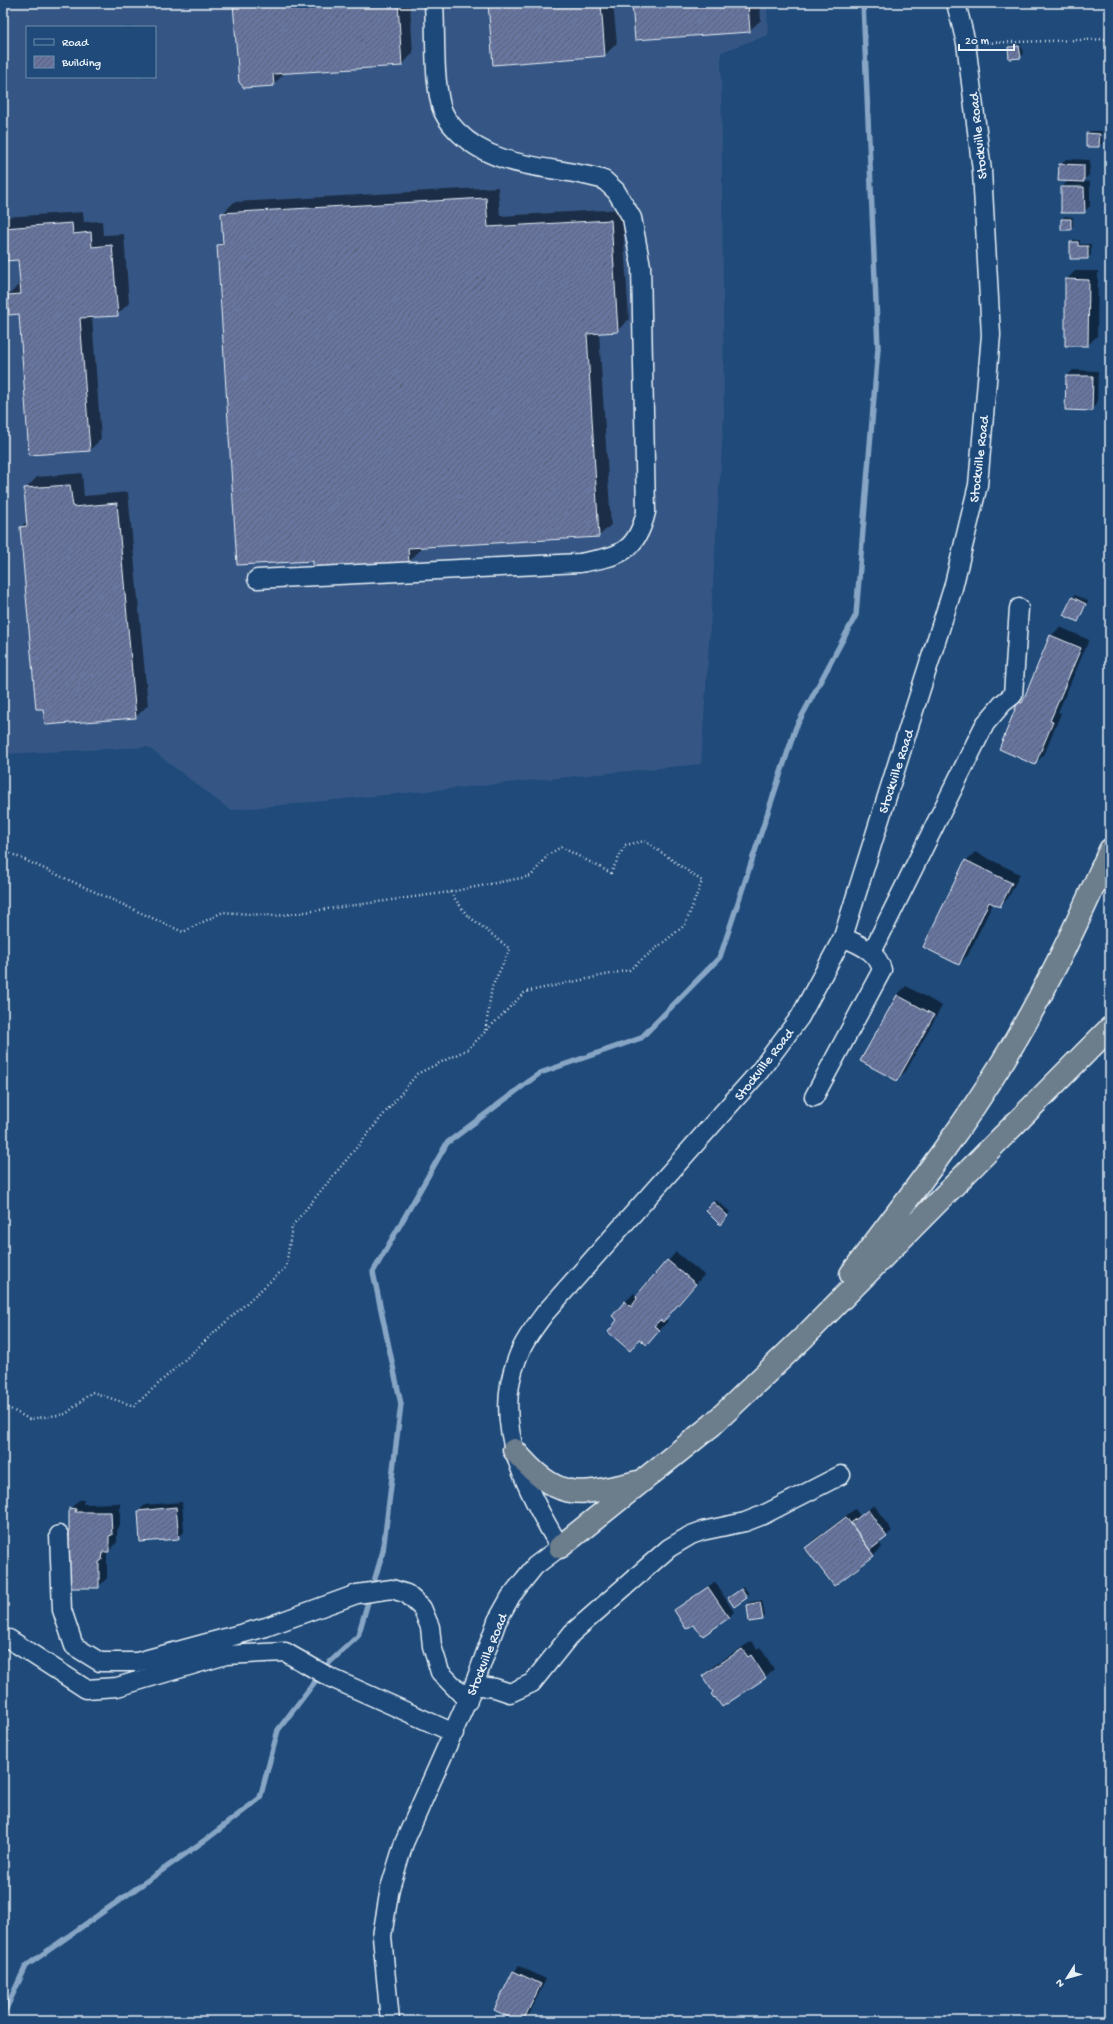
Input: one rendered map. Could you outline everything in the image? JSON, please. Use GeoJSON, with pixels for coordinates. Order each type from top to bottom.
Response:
{"type":"FeatureCollection","features":[{"type":"Feature","properties":{"kind":"highway"},"geometry":{"type":"LineString","coordinates":[[803,1338],[946,1146],[1000,1066],[1049,979],[1110,850]]}},
{"type":"Feature","properties":{"kind":"highway"},"geometry":{"type":"LineString","coordinates":[[560,1547],[645,1481],[712,1425],[803,1338],[1110,1028]]}},
{"type":"Feature","properties":{"kind":"highway"},"geometry":{"type":"LineString","coordinates":[[514,1450],[539,1476],[555,1487],[573,1493],[600,1491],[645,1481]]}},
{"type":"Feature","properties":{"kind":"street"},"geometry":{"type":"LineString","coordinates":[[257,579],[580,563],[608,558],[625,551],[635,540],[643,524],[646,512],[641,266],[632,218],[616,191],[604,180],[509,161],[478,149],[448,121],[441,107],[438,84],[434,3]]}},
{"type":"Feature","properties":{"kind":"street","name":"Stockville Road"},"geometry":{"type":"LineString","coordinates":[[390,2021],[382,1936],[390,1888],[404,1844],[471,1693],[497,1621],[511,1596],[535,1566],[560,1547],[534,1500],[514,1450],[508,1423],[508,1392],[516,1360],[527,1338],[545,1313],[759,1072],[800,1017],[842,936],[953,588],[978,485],[991,334],[982,171],[966,43],[956,3]]}},
{"type":"Feature","properties":{"kind":"street"},"geometry":{"type":"LineString","coordinates":[[872,952],[985,724],[1003,703],[1013,695],[1019,608]]}},
{"type":"Feature","properties":{"kind":"street"},"geometry":{"type":"LineString","coordinates":[[814,1097],[882,970],[880,960],[872,952],[842,936]]}},
{"type":"Feature","properties":{"kind":"street"},"geometry":{"type":"LineString","coordinates":[[59,1535],[62,1610],[74,1646],[100,1662],[137,1662],[145,1660],[266,1627],[357,1594],[392,1588],[407,1594],[422,1608],[430,1627],[432,1646],[440,1672],[471,1693],[495,1688],[510,1693],[532,1683],[572,1633],[669,1548],[691,1534],[745,1522],[763,1515],[841,1475]]}},
{"type":"Feature","properties":{"kind":"street"},"geometry":{"type":"LineString","coordinates":[[3,1639],[9,1639],[86,1689],[117,1686],[226,1655],[285,1652],[329,1676],[454,1733]]}},
{"type":"Feature","properties":{"kind":"path"},"geometry":{"type":"LineString","coordinates":[[966,43],[1110,39]]}},
{"type":"Feature","properties":{"kind":"path"},"geometry":{"type":"LineString","coordinates":[[3,850],[183,932],[224,912],[276,916],[450,892],[531,876],[548,855],[560,848],[611,874],[624,845],[645,841],[702,881],[685,925],[629,970],[525,992],[468,1049],[417,1074],[292,1226],[286,1267],[134,1406],[92,1392],[66,1414],[29,1419],[3,1406]]}},
{"type":"Feature","properties":{"kind":"path"},"geometry":{"type":"LineString","coordinates":[[450,892],[467,914],[510,949],[492,987],[485,1032]]}},
{"type":"Feature","properties":{"kind":"shaded area"},"geometry":{"type":"Polygon","coordinates":[[[3,3],[767,3],[768,35],[721,52],[724,415],[701,764],[230,810],[148,747],[3,754],[3,3]]]}},
{"type":"Feature","properties":{"kind":"building"},"geometry":{"type":"Polygon","coordinates":[[[233,3],[398,3],[402,66],[273,74],[274,86],[244,88],[239,82],[233,3]]]}},
{"type":"Feature","properties":{"kind":"building"},"geometry":{"type":"Polygon","coordinates":[[[488,3],[601,3],[605,56],[493,65],[488,3]]]}},
{"type":"Feature","properties":{"kind":"building"},"geometry":{"type":"Polygon","coordinates":[[[632,3],[748,3],[750,32],[635,40],[632,3]]]}},
{"type":"Feature","properties":{"kind":"building"},"geometry":{"type":"Polygon","coordinates":[[[1019,46],[1021,58],[1009,59],[1008,47],[1019,46]]]}},
{"type":"Feature","properties":{"kind":"building"},"geometry":{"type":"Polygon","coordinates":[[[1086,133],[1100,134],[1099,147],[1086,147],[1086,133]]]}},
{"type":"Feature","properties":{"kind":"building"},"geometry":{"type":"Polygon","coordinates":[[[1059,164],[1084,165],[1084,182],[1058,181],[1059,164]]]}},
{"type":"Feature","properties":{"kind":"building"},"geometry":{"type":"Polygon","coordinates":[[[1061,187],[1084,187],[1085,213],[1061,213],[1061,187]]]}},
{"type":"Feature","properties":{"kind":"building"},"geometry":{"type":"Polygon","coordinates":[[[486,198],[488,227],[611,220],[618,332],[587,334],[599,537],[408,548],[409,563],[313,568],[313,561],[237,565],[217,245],[223,244],[221,213],[486,198]]]}},
{"type":"Feature","properties":{"kind":"building"},"geometry":{"type":"Polygon","coordinates":[[[1061,219],[1071,219],[1071,230],[1061,230],[1061,219]]]}},
{"type":"Feature","properties":{"kind":"building"},"geometry":{"type":"Polygon","coordinates":[[[72,223],[73,234],[91,232],[92,247],[112,245],[118,316],[80,318],[90,451],[29,455],[19,314],[9,315],[8,295],[21,294],[18,260],[5,261],[3,228],[72,223]]]}},
{"type":"Feature","properties":{"kind":"building"},"geometry":{"type":"Polygon","coordinates":[[[1070,242],[1078,242],[1078,246],[1088,246],[1088,259],[1070,259],[1070,242]]]}},
{"type":"Feature","properties":{"kind":"building"},"geometry":{"type":"Polygon","coordinates":[[[1065,279],[1089,280],[1088,346],[1065,346],[1065,279]]]}},
{"type":"Feature","properties":{"kind":"building"},"geometry":{"type":"Polygon","coordinates":[[[1066,376],[1093,376],[1092,411],[1065,410],[1066,376]]]}},
{"type":"Feature","properties":{"kind":"building"},"geometry":{"type":"Polygon","coordinates":[[[70,485],[73,507],[117,503],[136,718],[45,725],[43,709],[36,709],[20,527],[27,526],[24,488],[70,485]]]}},
{"type":"Feature","properties":{"kind":"building"},"geometry":{"type":"Polygon","coordinates":[[[1072,597],[1086,604],[1078,622],[1063,615],[1072,597]]]}},
{"type":"Feature","properties":{"kind":"building"},"geometry":{"type":"Polygon","coordinates":[[[1050,635],[1081,648],[1050,721],[1053,722],[1035,765],[999,749],[1018,702],[1022,703],[1050,635]]]}},
{"type":"Feature","properties":{"kind":"building"},"geometry":{"type":"Polygon","coordinates":[[[965,860],[1012,883],[1000,907],[989,902],[959,965],[923,947],[965,860]]]}},
{"type":"Feature","properties":{"kind":"building"},"geometry":{"type":"Polygon","coordinates":[[[897,995],[934,1015],[897,1081],[860,1061],[897,995]]]}},
{"type":"Feature","properties":{"kind":"building"},"geometry":{"type":"Polygon","coordinates":[[[713,1202],[728,1216],[720,1225],[705,1210],[713,1202]]]}},
{"type":"Feature","properties":{"kind":"building"},"geometry":{"type":"Polygon","coordinates":[[[667,1260],[696,1284],[663,1322],[660,1320],[654,1326],[660,1330],[647,1345],[639,1339],[630,1351],[608,1332],[617,1320],[612,1316],[625,1301],[631,1307],[637,1299],[636,1296],[667,1260]]]}},
{"type":"Feature","properties":{"kind":"building"},"geometry":{"type":"Polygon","coordinates":[[[176,1507],[179,1539],[140,1542],[138,1511],[176,1507]]]}},
{"type":"Feature","properties":{"kind":"building"},"geometry":{"type":"Polygon","coordinates":[[[69,1508],[76,1509],[75,1512],[111,1512],[112,1535],[109,1536],[109,1552],[103,1552],[102,1560],[99,1562],[99,1588],[69,1588],[69,1508]]]}},
{"type":"Feature","properties":{"kind":"building"},"geometry":{"type":"Polygon","coordinates":[[[868,1510],[887,1537],[870,1550],[851,1523],[868,1510]]]}},
{"type":"Feature","properties":{"kind":"building"},"geometry":{"type":"Polygon","coordinates":[[[846,1517],[874,1556],[834,1586],[805,1548],[846,1517]]]}},
{"type":"Feature","properties":{"kind":"building"},"geometry":{"type":"Polygon","coordinates":[[[708,1587],[729,1618],[703,1636],[693,1625],[686,1629],[674,1610],[708,1587]]]}},
{"type":"Feature","properties":{"kind":"building"},"geometry":{"type":"Polygon","coordinates":[[[741,1589],[747,1598],[734,1607],[728,1598],[741,1589]]]}},
{"type":"Feature","properties":{"kind":"building"},"geometry":{"type":"Polygon","coordinates":[[[760,1602],[763,1620],[749,1622],[747,1605],[760,1602]]]}},
{"type":"Feature","properties":{"kind":"building"},"geometry":{"type":"Polygon","coordinates":[[[742,1649],[748,1657],[751,1655],[766,1678],[722,1707],[711,1694],[713,1692],[702,1676],[742,1649]]]}},
{"type":"Feature","properties":{"kind":"building"},"geometry":{"type":"Polygon","coordinates":[[[513,1971],[541,1984],[523,2021],[517,2021],[494,2010],[513,1971]]]}},
{"type":"Feature","properties":{"kind":"waterway"},"geometry":{"type":"LineString","coordinates":[[3,2015],[26,1966],[208,1838],[260,1798],[278,1730],[330,1662],[358,1636],[383,1551],[401,1404],[373,1272],[447,1143],[540,1073],[641,1038],[720,957],[796,727],[856,615],[878,348],[863,3]]}}]}
